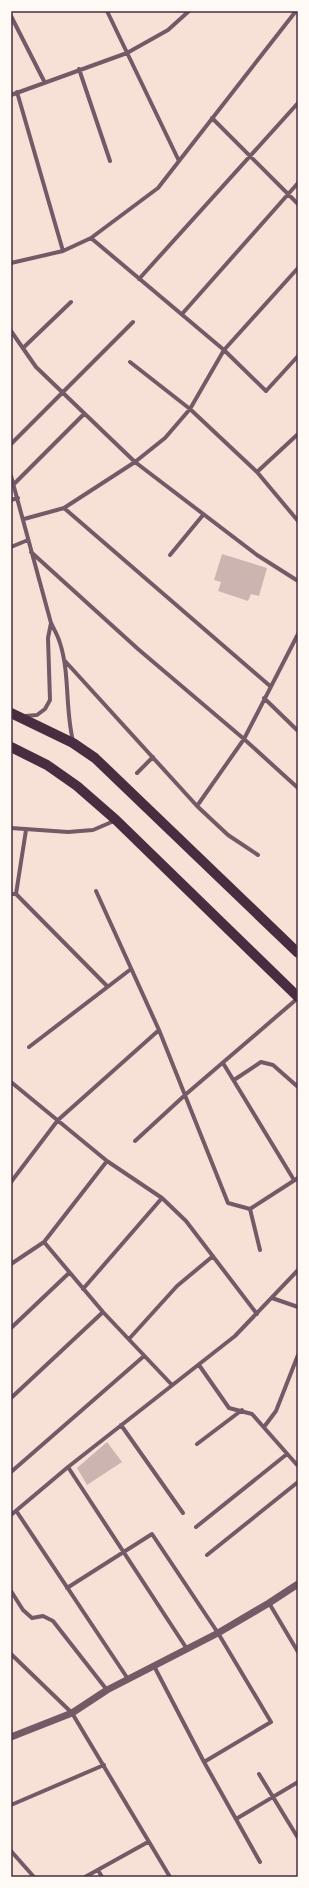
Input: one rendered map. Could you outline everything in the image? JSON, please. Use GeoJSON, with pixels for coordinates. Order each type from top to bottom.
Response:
{"type":"FeatureCollection","features":[{"type":"Feature","properties":{"kind":"main road"},"geometry":{"type":"LineString","coordinates":[[12,714],[73,743],[95,758],[298,954]]}},
{"type":"Feature","properties":{"kind":"main road"},"geometry":{"type":"LineString","coordinates":[[11,747],[47,765],[77,786],[116,820],[298,997]]}},
{"type":"Feature","properties":{"kind":"street"},"geometry":{"type":"LineString","coordinates":[[107,11],[179,161]]}},
{"type":"Feature","properties":{"kind":"street"},"geometry":{"type":"LineString","coordinates":[[11,95],[44,81],[127,53],[168,30],[189,11]]}},
{"type":"Feature","properties":{"kind":"street"},"geometry":{"type":"LineString","coordinates":[[11,263],[63,251],[91,238],[158,188],[296,11]]}},
{"type":"Feature","properties":{"kind":"street"},"geometry":{"type":"LineString","coordinates":[[11,16],[44,81]]}},
{"type":"Feature","properties":{"kind":"street"},"geometry":{"type":"LineString","coordinates":[[79,69],[110,161]]}},
{"type":"Feature","properties":{"kind":"street"},"geometry":{"type":"LineString","coordinates":[[17,92],[63,251]]}},
{"type":"Feature","properties":{"kind":"street"},"geometry":{"type":"LineString","coordinates":[[139,279],[298,102]]}},
{"type":"Feature","properties":{"kind":"street"},"geometry":{"type":"LineString","coordinates":[[212,118],[298,204]]}},
{"type":"Feature","properties":{"kind":"street"},"geometry":{"type":"LineString","coordinates":[[182,314],[298,183]]}},
{"type":"Feature","properties":{"kind":"street"},"geometry":{"type":"LineString","coordinates":[[91,238],[224,350],[266,391],[298,356]]}},
{"type":"Feature","properties":{"kind":"street"},"geometry":{"type":"LineString","coordinates":[[24,519],[64,508],[135,462],[165,438],[190,409],[224,350],[298,268]]}},
{"type":"Feature","properties":{"kind":"street"},"geometry":{"type":"LineString","coordinates":[[23,348],[71,302]]}},
{"type":"Feature","properties":{"kind":"street"},"geometry":{"type":"LineString","coordinates":[[11,444],[133,322]]}},
{"type":"Feature","properties":{"kind":"street"},"geometry":{"type":"LineString","coordinates":[[11,331],[36,367],[135,462],[257,555],[298,581]]}},
{"type":"Feature","properties":{"kind":"street"},"geometry":{"type":"LineString","coordinates":[[130,362],[190,409],[257,472],[298,521]]}},
{"type":"Feature","properties":{"kind":"street"},"geometry":{"type":"LineString","coordinates":[[14,484],[84,414]]}},
{"type":"Feature","properties":{"kind":"street"},"geometry":{"type":"LineString","coordinates":[[257,472],[298,434]]}},
{"type":"Feature","properties":{"kind":"street"},"geometry":{"type":"LineString","coordinates":[[11,476],[24,519],[31,552],[51,623],[60,642],[64,661],[67,710],[73,743]]}},
{"type":"Feature","properties":{"kind":"street"},"geometry":{"type":"LineString","coordinates":[[11,500],[18,498]]}},
{"type":"Feature","properties":{"kind":"street"},"geometry":{"type":"LineString","coordinates":[[64,508],[270,686]]}},
{"type":"Feature","properties":{"kind":"street"},"geometry":{"type":"LineString","coordinates":[[170,555],[203,515]]}},
{"type":"Feature","properties":{"kind":"street"},"geometry":{"type":"LineString","coordinates":[[11,547],[28,540]]}},
{"type":"Feature","properties":{"kind":"street"},"geometry":{"type":"LineString","coordinates":[[31,552],[138,649],[244,739],[298,788]]}},
{"type":"Feature","properties":{"kind":"street"},"geometry":{"type":"LineString","coordinates":[[12,714],[30,717],[37,715],[45,709],[50,700],[48,638],[51,623]]}},
{"type":"Feature","properties":{"kind":"street"},"geometry":{"type":"LineString","coordinates":[[197,806],[244,739],[298,634]]}},
{"type":"Feature","properties":{"kind":"street"},"geometry":{"type":"LineString","coordinates":[[294,643],[298,646]]}},
{"type":"Feature","properties":{"kind":"street"},"geometry":{"type":"LineString","coordinates":[[64,661],[197,806],[228,835],[258,855]]}},
{"type":"Feature","properties":{"kind":"street"},"geometry":{"type":"LineString","coordinates":[[264,698],[298,731]]}},
{"type":"Feature","properties":{"kind":"street"},"geometry":{"type":"LineString","coordinates":[[137,773],[152,757]]}},
{"type":"Feature","properties":{"kind":"street"},"geometry":{"type":"LineString","coordinates":[[11,828],[68,832],[93,830],[116,820]]}},
{"type":"Feature","properties":{"kind":"street"},"geometry":{"type":"LineString","coordinates":[[16,894],[26,830]]}},
{"type":"Feature","properties":{"kind":"street"},"geometry":{"type":"LineString","coordinates":[[96,891],[159,1030],[228,1203],[250,1208],[296,1179],[223,1063]]}},
{"type":"Feature","properties":{"kind":"street"},"geometry":{"type":"LineString","coordinates":[[11,894],[16,894],[107,986]]}},
{"type":"Feature","properties":{"kind":"street"},"geometry":{"type":"LineString","coordinates":[[29,1047],[131,969]]}},
{"type":"Feature","properties":{"kind":"street"},"geometry":{"type":"LineString","coordinates":[[135,1141],[185,1095],[298,997]]}},
{"type":"Feature","properties":{"kind":"street"},"geometry":{"type":"LineString","coordinates":[[11,1182],[58,1120],[159,1030]]}},
{"type":"Feature","properties":{"kind":"street"},"geometry":{"type":"LineString","coordinates":[[234,1080],[261,1062],[273,1065],[298,1087]]}},
{"type":"Feature","properties":{"kind":"street"},"geometry":{"type":"LineString","coordinates":[[11,1082],[107,1161],[162,1198],[186,1221],[257,1314]]}},
{"type":"Feature","properties":{"kind":"street"},"geometry":{"type":"LineString","coordinates":[[11,1264],[44,1242],[107,1161]]}},
{"type":"Feature","properties":{"kind":"street"},"geometry":{"type":"LineString","coordinates":[[82,1289],[162,1198]]}},
{"type":"Feature","properties":{"kind":"street"},"geometry":{"type":"LineString","coordinates":[[250,1208],[260,1250]]}},
{"type":"Feature","properties":{"kind":"street"},"geometry":{"type":"LineString","coordinates":[[44,1242],[82,1289],[172,1385]]}},
{"type":"Feature","properties":{"kind":"street"},"geometry":{"type":"LineString","coordinates":[[129,1339],[177,1286],[212,1256]]}},
{"type":"Feature","properties":{"kind":"street"},"geometry":{"type":"LineString","coordinates":[[11,1515],[17,1512],[68,1467],[235,1336],[298,1270]]}},
{"type":"Feature","properties":{"kind":"street"},"geometry":{"type":"LineString","coordinates":[[11,1328],[69,1273]]}},
{"type":"Feature","properties":{"kind":"street"},"geometry":{"type":"LineString","coordinates":[[272,1298],[298,1307]]}},
{"type":"Feature","properties":{"kind":"street"},"geometry":{"type":"LineString","coordinates":[[11,1398],[103,1312]]}},
{"type":"Feature","properties":{"kind":"street"},"geometry":{"type":"LineString","coordinates":[[264,1427],[276,1411],[298,1355]]}},
{"type":"Feature","properties":{"kind":"street"},"geometry":{"type":"LineString","coordinates":[[11,1472],[144,1356]]}},
{"type":"Feature","properties":{"kind":"street"},"geometry":{"type":"LineString","coordinates":[[198,1364],[230,1408],[242,1410],[252,1414],[298,1466]]}},
{"type":"Feature","properties":{"kind":"street"},"geometry":{"type":"LineString","coordinates":[[197,1444],[242,1410]]}},
{"type":"Feature","properties":{"kind":"street"},"geometry":{"type":"LineString","coordinates":[[121,1425],[183,1513]]}},
{"type":"Feature","properties":{"kind":"street"},"geometry":{"type":"LineString","coordinates":[[196,1527],[287,1454]]}},
{"type":"Feature","properties":{"kind":"street"},"geometry":{"type":"LineString","coordinates":[[68,1467],[187,1649]]}},
{"type":"Feature","properties":{"kind":"street"},"geometry":{"type":"LineString","coordinates":[[207,1555],[298,1482]]}},
{"type":"Feature","properties":{"kind":"street"},"geometry":{"type":"LineString","coordinates":[[17,1512],[128,1679]]}},
{"type":"Feature","properties":{"kind":"street"},"geometry":{"type":"LineString","coordinates":[[67,1588],[152,1534],[218,1633],[271,1722],[204,1762]]}},
{"type":"Feature","properties":{"kind":"street"},"geometry":{"type":"LineString","coordinates":[[11,1737],[72,1713],[107,1690],[218,1633],[298,1584]]}},
{"type":"Feature","properties":{"kind":"street"},"geometry":{"type":"LineString","coordinates":[[11,1591],[23,1610],[32,1618],[43,1616],[53,1621],[107,1690]]}},
{"type":"Feature","properties":{"kind":"street"},"geometry":{"type":"LineString","coordinates":[[269,1603],[298,1652]]}},
{"type":"Feature","properties":{"kind":"street"},"geometry":{"type":"LineString","coordinates":[[11,1654],[72,1713],[170,1877]]}},
{"type":"Feature","properties":{"kind":"street"},"geometry":{"type":"LineString","coordinates":[[154,1666],[204,1762],[260,1862]]}},
{"type":"Feature","properties":{"kind":"street"},"geometry":{"type":"LineString","coordinates":[[11,1805],[104,1765]]}},
{"type":"Feature","properties":{"kind":"street"},"geometry":{"type":"LineString","coordinates":[[259,1774],[297,1836]]}},
{"type":"Feature","properties":{"kind":"street"},"geometry":{"type":"LineString","coordinates":[[236,1819],[298,1782]]}},
{"type":"Feature","properties":{"kind":"street"},"geometry":{"type":"LineString","coordinates":[[85,1877],[148,1842]]}},
{"type":"Feature","properties":{"kind":"street"},"geometry":{"type":"LineString","coordinates":[[11,1851],[34,1877]]}},
{"type":"Feature","properties":{"kind":"street"},"geometry":{"type":"LineString","coordinates":[[98,1870],[102,1877]]}},
{"type":"Feature","properties":{"kind":"building"},"geometry":{"type":"Polygon","coordinates":[[[222,554],[267,568],[259,596],[251,594],[248,601],[218,591],[221,582],[214,580],[222,554]]]}},
{"type":"Feature","properties":{"kind":"building"},"geometry":{"type":"Polygon","coordinates":[[[107,1442],[122,1462],[87,1485],[77,1468],[107,1442]]]}}]}
